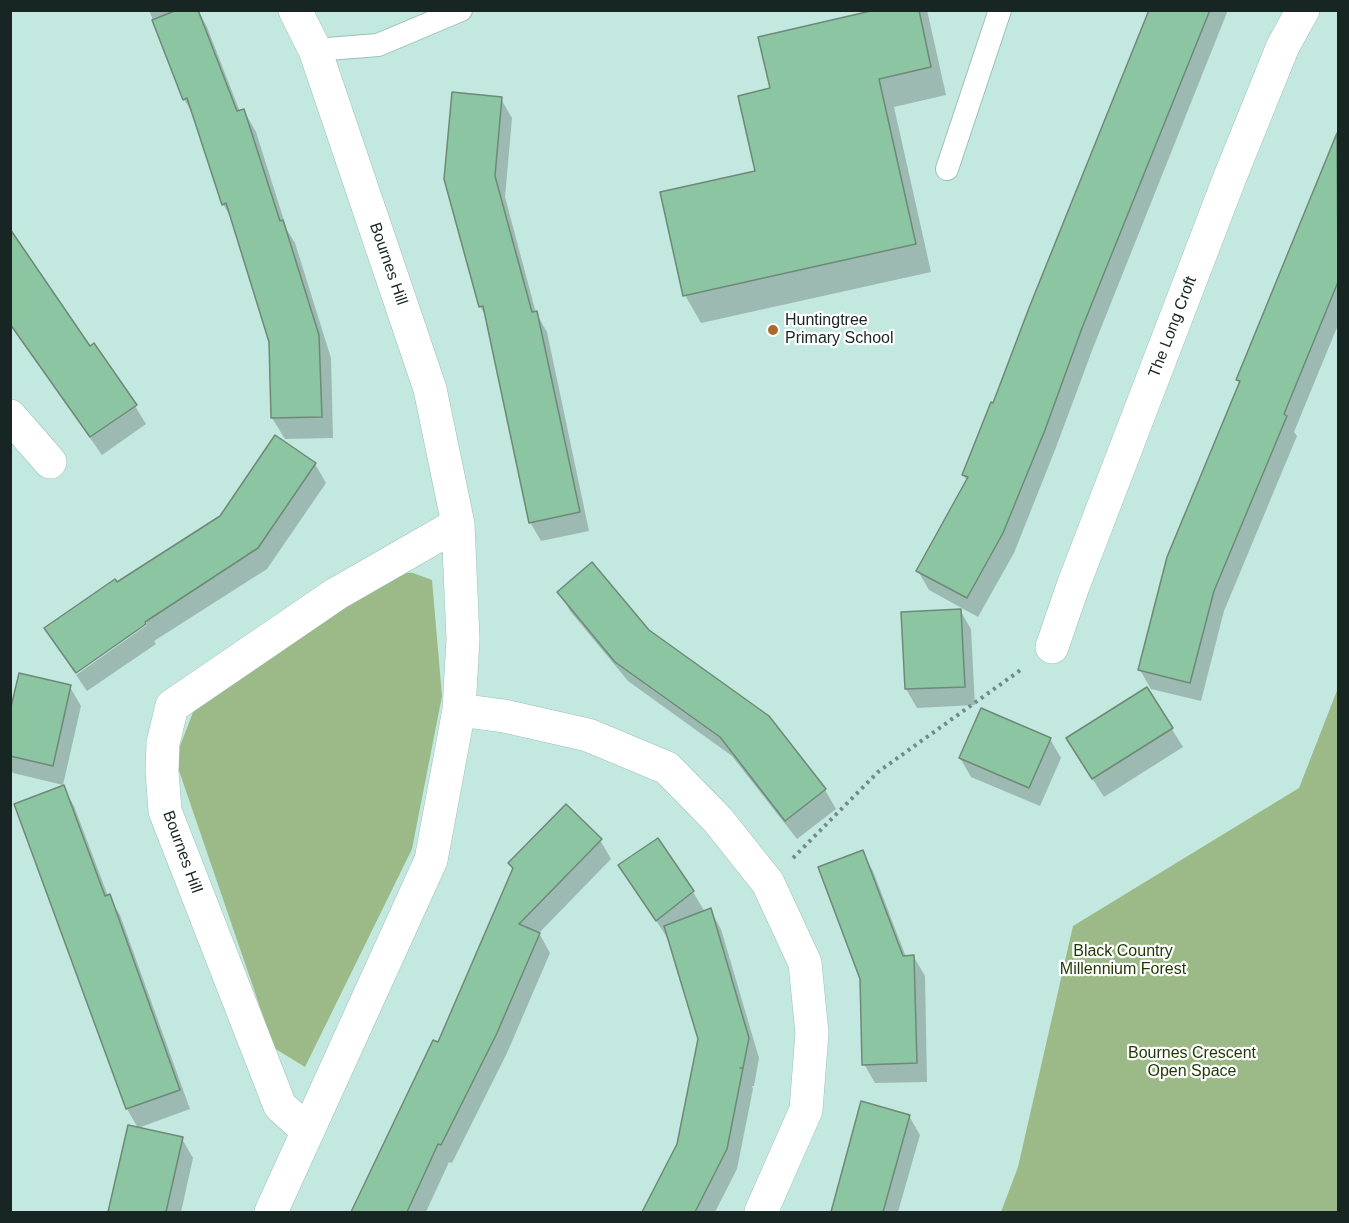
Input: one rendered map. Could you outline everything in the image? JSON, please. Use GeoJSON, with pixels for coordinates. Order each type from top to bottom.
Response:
{"type":"FeatureCollection","features":[{"type":"Feature","properties":{"kind":"street","name":"Bournes Hill"},"geometry":{"type":"LineString","coordinates":[[271,1212],[431,860],[459,710],[464,639],[458,524],[430,389],[315,50],[295,10]]}},
{"type":"Feature","properties":{"kind":"street","name":"The Long Croft"},"geometry":{"type":"LineString","coordinates":[[1052,647],[1073,586],[1230,177],[1283,46],[1303,10]]}},
{"type":"Feature","properties":{"kind":"street"},"geometry":{"type":"LineString","coordinates":[[10,416],[50,462]]}},
{"type":"Feature","properties":{"kind":"street","name":"Bournes Hill"},"geometry":{"type":"LineString","coordinates":[[308,1131],[280,1106],[165,811],[162,771],[163,743],[172,706],[336,594],[458,524]]}},
{"type":"Feature","properties":{"kind":"street"},"geometry":{"type":"LineString","coordinates":[[459,710],[504,716],[588,735],[667,768],[718,820],[768,883],[805,963],[812,1033],[806,1110],[761,1212]]}},
{"type":"Feature","properties":{"kind":"lane"},"geometry":{"type":"LineString","coordinates":[[315,50],[378,45],[461,10]]}},
{"type":"Feature","properties":{"kind":"lane"},"geometry":{"type":"LineString","coordinates":[[947,169],[1000,10]]}},
{"type":"Feature","properties":{"kind":"path"},"geometry":{"type":"LineString","coordinates":[[768,883],[878,772],[1052,647]]}},
{"type":"Feature","properties":{"kind":"green space"},"geometry":{"type":"Polygon","coordinates":[[[391,572],[413,573],[432,580],[442,696],[412,849],[305,1067],[274,1048],[175,759],[195,707],[391,572]]]}},
{"type":"Feature","properties":{"kind":"green space","name":"Bournes Crescent Open Space"},"geometry":{"type":"Polygon","coordinates":[[[1338,688],[1338,1212],[1001,1212],[1018,1167],[1073,926],[1299,788],[1338,688]]]}},
{"type":"Feature","properties":{"kind":"building"},"geometry":{"type":"Polygon","coordinates":[[[177,10],[198,10],[237,111],[244,109],[280,221],[283,220],[319,335],[322,417],[271,418],[269,342],[226,203],[222,205],[187,98],[183,100],[152,20],[177,10]]]}},
{"type":"Feature","properties":{"kind":"building"},"geometry":{"type":"Polygon","coordinates":[[[875,10],[919,10],[931,67],[879,79],[916,244],[683,296],[660,192],[755,171],[738,96],[770,88],[758,37],[875,10]]]}},
{"type":"Feature","properties":{"kind":"building"},"geometry":{"type":"Polygon","coordinates":[[[1149,10],[1210,10],[1082,328],[1045,430],[1003,533],[967,598],[916,571],[968,477],[962,475],[991,402],[993,403],[1149,10]]]}},
{"type":"Feature","properties":{"kind":"building"},"geometry":{"type":"Polygon","coordinates":[[[452,92],[502,97],[495,176],[532,312],[537,311],[580,512],[529,523],[483,306],[479,307],[444,179],[452,92]]]}},
{"type":"Feature","properties":{"kind":"building"},"geometry":{"type":"Polygon","coordinates":[[[1337,133],[1338,282],[1284,414],[1287,416],[1214,591],[1190,683],[1138,670],[1167,557],[1240,381],[1236,380],[1337,133]]]}},
{"type":"Feature","properties":{"kind":"building"},"geometry":{"type":"Polygon","coordinates":[[[10,229],[90,346],[94,343],[137,405],[90,437],[10,324],[10,229]]]}},
{"type":"Feature","properties":{"kind":"building"},"geometry":{"type":"Polygon","coordinates":[[[275,435],[316,463],[258,548],[145,622],[146,624],[76,673],[44,628],[115,579],[117,582],[220,516],[275,435]]]}},
{"type":"Feature","properties":{"kind":"building"},"geometry":{"type":"Polygon","coordinates":[[[592,562],[649,630],[769,716],[826,789],[785,821],[720,737],[615,662],[557,592],[592,562]]]}},
{"type":"Feature","properties":{"kind":"building"},"geometry":{"type":"Polygon","coordinates":[[[961,609],[965,687],[905,689],[901,612],[961,609]]]}},
{"type":"Feature","properties":{"kind":"building"},"geometry":{"type":"Polygon","coordinates":[[[19,673],[71,685],[53,766],[10,756],[10,711],[19,673]]]}},
{"type":"Feature","properties":{"kind":"building"},"geometry":{"type":"Polygon","coordinates":[[[1147,687],[1173,728],[1092,779],[1066,738],[1147,687]]]}},
{"type":"Feature","properties":{"kind":"building"},"geometry":{"type":"Polygon","coordinates":[[[981,708],[1051,738],[1029,788],[959,758],[981,708]]]}},
{"type":"Feature","properties":{"kind":"building"},"geometry":{"type":"Polygon","coordinates":[[[64,785],[105,896],[110,894],[180,1090],[126,1109],[14,804],[64,785]]]}},
{"type":"Feature","properties":{"kind":"building"},"geometry":{"type":"Polygon","coordinates":[[[566,804],[602,839],[519,924],[540,933],[497,1033],[441,1145],[438,1144],[407,1212],[351,1212],[433,1040],[438,1042],[513,868],[508,863],[566,804]]]}},
{"type":"Feature","properties":{"kind":"building"},"geometry":{"type":"Polygon","coordinates":[[[658,838],[694,891],[656,921],[618,865],[658,838]]]}},
{"type":"Feature","properties":{"kind":"building"},"geometry":{"type":"Polygon","coordinates":[[[863,850],[903,956],[914,955],[917,1063],[862,1065],[860,979],[818,867],[863,850]]]}},
{"type":"Feature","properties":{"kind":"building"},"geometry":{"type":"Polygon","coordinates":[[[711,908],[749,1038],[727,1149],[695,1212],[642,1212],[677,1144],[698,1039],[664,926],[711,908]]]}},
{"type":"Feature","properties":{"kind":"building"},"geometry":{"type":"Polygon","coordinates":[[[861,1101],[910,1115],[883,1212],[831,1212],[861,1101]]]}},
{"type":"Feature","properties":{"kind":"building"},"geometry":{"type":"Polygon","coordinates":[[[128,1125],[183,1137],[166,1212],[108,1212],[128,1125]]]}},
{"type":"Feature","properties":{"kind":"place","name":"Huntingtree Primary School"},"geometry":{"type":"Point","coordinates":[773,330]}},
{"type":"Feature","properties":{"kind":"park label","name":"Black Country Millennium Forest"},"geometry":{"type":"Point","coordinates":[1123,961]}}]}
